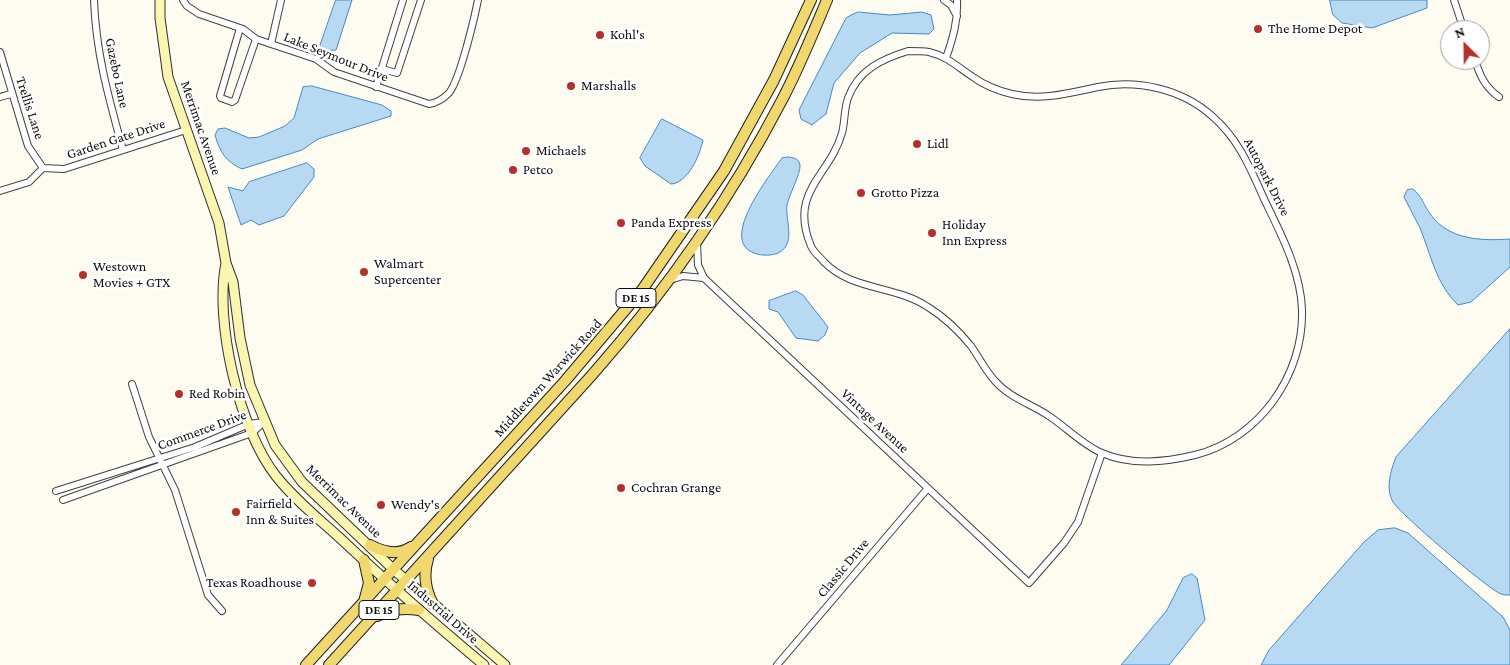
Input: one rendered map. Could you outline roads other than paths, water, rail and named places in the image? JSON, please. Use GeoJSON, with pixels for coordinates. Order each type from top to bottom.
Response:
{"type":"FeatureCollection","features":[{"type":"Feature","properties":{"kind":"main road","name":"DE 15"},"geometry":{"type":"LineString","coordinates":[[329,665],[592,375],[630,331],[669,280],[697,242],[735,183],[783,98],[828,0]]}},
{"type":"Feature","properties":{"kind":"main road","name":"Middletown Warwick Road"},"geometry":{"type":"LineString","coordinates":[[306,665],[565,381],[652,276],[724,171],[774,80],[811,1]]}},
{"type":"Feature","properties":{"kind":"main road"},"geometry":{"type":"LineString","coordinates":[[370,545],[383,552],[397,552],[408,549],[418,542]]}},
{"type":"Feature","properties":{"kind":"main road"},"geometry":{"type":"LineString","coordinates":[[429,555],[424,578],[427,594],[433,604]]}},
{"type":"Feature","properties":{"kind":"main road"},"geometry":{"type":"LineString","coordinates":[[364,560],[369,583],[368,593],[364,602]]}},
{"type":"Feature","properties":{"kind":"main road"},"geometry":{"type":"LineString","coordinates":[[370,620],[388,610],[402,608],[419,610]]}},
{"type":"Feature","properties":{"kind":"street","name":"Gazebo Lane"},"geometry":{"type":"LineString","coordinates":[[94,0],[96,38],[102,74],[123,150]]}},
{"type":"Feature","properties":{"kind":"street","name":"Merrimac Avenue"},"geometry":{"type":"LineString","coordinates":[[160,0],[160,18],[168,77],[219,223],[226,262],[233,282],[240,338],[250,385],[264,422],[275,445],[302,482],[406,580]]}},
{"type":"Feature","properties":{"kind":"street","name":"Lake Seymour Drive"},"geometry":{"type":"LineString","coordinates":[[183,0],[187,6],[199,14],[240,28],[256,39],[316,59],[334,72],[429,104],[438,102],[450,92],[456,79],[478,0]]}},
{"type":"Feature","properties":{"kind":"street"},"geometry":{"type":"LineString","coordinates":[[271,44],[281,0]]}},
{"type":"Feature","properties":{"kind":"street"},"geometry":{"type":"LineString","coordinates":[[376,87],[403,0]]}},
{"type":"Feature","properties":{"kind":"street"},"geometry":{"type":"LineString","coordinates":[[382,69],[397,73],[420,0]]}},
{"type":"Feature","properties":{"kind":"street"},"geometry":{"type":"LineString","coordinates":[[944,0],[958,17]]}},
{"type":"Feature","properties":{"kind":"street"},"geometry":{"type":"LineString","coordinates":[[1454,0],[1461,20]]}},
{"type":"Feature","properties":{"kind":"street"},"geometry":{"type":"LineString","coordinates":[[946,58],[958,17],[958,1]]}},
{"type":"Feature","properties":{"kind":"street"},"geometry":{"type":"LineString","coordinates":[[240,28],[221,98],[232,102],[235,100],[256,39]]}},
{"type":"Feature","properties":{"kind":"street","name":"Trellis Lane"},"geometry":{"type":"LineString","coordinates":[[0,52],[10,94],[28,146],[42,168]]}},
{"type":"Feature","properties":{"kind":"street","name":"Autopark Drive"},"geometry":{"type":"LineString","coordinates":[[908,52],[928,52],[946,58],[976,80],[993,88],[1030,97],[1062,95],[1096,87],[1132,84],[1170,91],[1212,116],[1231,136],[1249,164],[1294,268],[1302,308],[1300,336],[1293,365],[1277,397],[1246,430],[1205,452],[1167,461],[1149,462],[1102,453],[1048,416],[1012,396],[996,382],[959,332],[927,305],[902,294],[843,278],[813,251],[806,233],[807,194],[841,135],[849,96],[861,76],[875,63],[908,52]]}},
{"type":"Feature","properties":{"kind":"street"},"geometry":{"type":"LineString","coordinates":[[1478,70],[1488,90],[1499,97]]}},
{"type":"Feature","properties":{"kind":"street"},"geometry":{"type":"LineString","coordinates":[[0,97],[10,94]]}},
{"type":"Feature","properties":{"kind":"street","name":"Garden Gate Drive"},"geometry":{"type":"LineString","coordinates":[[42,168],[64,169],[186,130]]}},
{"type":"Feature","properties":{"kind":"street"},"geometry":{"type":"LineString","coordinates":[[0,191],[29,182],[42,168]]}},
{"type":"Feature","properties":{"kind":"street"},"geometry":{"type":"LineString","coordinates":[[669,280],[683,276],[704,278],[698,264],[697,242]]}},
{"type":"Feature","properties":{"kind":"street","name":"Merrimac Avenue"},"geometry":{"type":"LineString","coordinates":[[226,262],[223,277],[228,348],[236,390],[252,433],[275,475],[301,504],[385,579]]}},
{"type":"Feature","properties":{"kind":"street","name":"Vintage Avenue"},"geometry":{"type":"LineString","coordinates":[[704,278],[1029,583],[1064,543],[1078,522],[1102,453]]}},
{"type":"Feature","properties":{"kind":"street"},"geometry":{"type":"LineString","coordinates":[[132,384],[149,437],[175,490],[208,595],[222,611]]}},
{"type":"Feature","properties":{"kind":"street","name":"Commerce Drive"},"geometry":{"type":"LineString","coordinates":[[56,491],[195,447],[249,424],[264,422]]}},
{"type":"Feature","properties":{"kind":"street","name":"Commerce Drive"},"geometry":{"type":"LineString","coordinates":[[63,500],[164,466],[252,433],[264,422]]}},
{"type":"Feature","properties":{"kind":"street","name":"Classic Drive"},"geometry":{"type":"LineString","coordinates":[[777,665],[928,488]]}},
{"type":"Feature","properties":{"kind":"street","name":"Industrial Drive"},"geometry":{"type":"LineString","coordinates":[[385,579],[396,591],[484,665]]}},
{"type":"Feature","properties":{"kind":"street","name":"Industrial Drive"},"geometry":{"type":"LineString","coordinates":[[406,580],[505,665]]}},
{"type":"Feature","properties":{"kind":"water"},"geometry":{"type":"Polygon","coordinates":[[[336,0],[352,0],[336,50],[323,51],[320,46],[336,0]]]}},
{"type":"Feature","properties":{"kind":"water"},"geometry":{"type":"Polygon","coordinates":[[[1330,0],[1427,0],[1427,8],[1372,28],[1342,23],[1333,15],[1330,0]]]}},
{"type":"Feature","properties":{"kind":"water"},"geometry":{"type":"Polygon","coordinates":[[[858,12],[890,15],[922,12],[931,15],[934,29],[929,34],[892,33],[860,53],[834,83],[826,114],[812,125],[801,119],[799,110],[846,18],[858,12]]]}},
{"type":"Feature","properties":{"kind":"water"},"geometry":{"type":"Polygon","coordinates":[[[312,86],[382,105],[391,111],[391,116],[318,139],[302,150],[242,169],[231,163],[224,155],[215,135],[218,129],[225,128],[249,138],[259,137],[285,126],[294,118],[303,87],[312,86]]]}},
{"type":"Feature","properties":{"kind":"water"},"geometry":{"type":"Polygon","coordinates":[[[662,119],[703,140],[696,160],[688,174],[683,179],[671,184],[645,166],[640,158],[662,119]]]}},
{"type":"Feature","properties":{"kind":"water"},"geometry":{"type":"Polygon","coordinates":[[[789,157],[799,161],[800,169],[787,205],[788,243],[780,252],[760,255],[744,246],[742,235],[744,221],[759,192],[782,158],[789,157]]]}},
{"type":"Feature","properties":{"kind":"water"},"geometry":{"type":"Polygon","coordinates":[[[307,163],[314,169],[314,177],[284,216],[259,225],[251,220],[241,225],[228,187],[243,191],[249,182],[307,163]]]}},
{"type":"Feature","properties":{"kind":"water"},"geometry":{"type":"Polygon","coordinates":[[[1413,189],[1419,195],[1431,215],[1447,230],[1477,239],[1510,239],[1510,267],[1471,302],[1458,305],[1439,279],[1420,228],[1404,197],[1407,190],[1413,189]]]}},
{"type":"Feature","properties":{"kind":"water"},"geometry":{"type":"Polygon","coordinates":[[[796,291],[803,295],[828,327],[825,335],[818,341],[796,338],[778,312],[769,309],[769,301],[796,291]]]}},
{"type":"Feature","properties":{"kind":"water"},"geometry":{"type":"Polygon","coordinates":[[[1510,329],[1510,595],[1504,595],[1478,578],[1410,520],[1393,502],[1389,485],[1396,457],[1510,329]]]}},
{"type":"Feature","properties":{"kind":"water"},"geometry":{"type":"Polygon","coordinates":[[[1395,528],[1408,533],[1503,617],[1510,630],[1510,665],[1261,665],[1269,650],[1364,542],[1378,530],[1395,528]]]}},
{"type":"Feature","properties":{"kind":"water"},"geometry":{"type":"Polygon","coordinates":[[[1192,574],[1197,578],[1205,620],[1169,665],[1121,665],[1167,610],[1183,578],[1192,574]]]}},
{"type":"Feature","properties":{"kind":"place","name":"The Home Depot"},"geometry":{"type":"Point","coordinates":[1258,29]}},
{"type":"Feature","properties":{"kind":"place","name":"Kohl's"},"geometry":{"type":"Point","coordinates":[600,35]}},
{"type":"Feature","properties":{"kind":"place","name":"Marshalls"},"geometry":{"type":"Point","coordinates":[571,86]}},
{"type":"Feature","properties":{"kind":"place","name":"Lidl"},"geometry":{"type":"Point","coordinates":[917,144]}},
{"type":"Feature","properties":{"kind":"place","name":"Michaels"},"geometry":{"type":"Point","coordinates":[526,151]}},
{"type":"Feature","properties":{"kind":"place","name":"Petco"},"geometry":{"type":"Point","coordinates":[513,170]}},
{"type":"Feature","properties":{"kind":"place","name":"Grotto Pizza"},"geometry":{"type":"Point","coordinates":[861,193]}},
{"type":"Feature","properties":{"kind":"place","name":"Panda Express"},"geometry":{"type":"Point","coordinates":[621,223]}},
{"type":"Feature","properties":{"kind":"place","name":"Holiday Inn Express"},"geometry":{"type":"Point","coordinates":[932,233]}},
{"type":"Feature","properties":{"kind":"place","name":"Walmart Supercenter"},"geometry":{"type":"Point","coordinates":[364,272]}},
{"type":"Feature","properties":{"kind":"place","name":"Westown Movies + GTX"},"geometry":{"type":"Point","coordinates":[83,275]}},
{"type":"Feature","properties":{"kind":"place","name":"Red Robin"},"geometry":{"type":"Point","coordinates":[179,394]}},
{"type":"Feature","properties":{"kind":"place","name":"Cochran Grange"},"geometry":{"type":"Point","coordinates":[621,488]}},
{"type":"Feature","properties":{"kind":"place","name":"Wendy's"},"geometry":{"type":"Point","coordinates":[381,505]}},
{"type":"Feature","properties":{"kind":"place","name":"Fairfield Inn & Suites"},"geometry":{"type":"Point","coordinates":[236,512]}},
{"type":"Feature","properties":{"kind":"place","name":"Texas Roadhouse"},"geometry":{"type":"Point","coordinates":[312,583]}}]}
